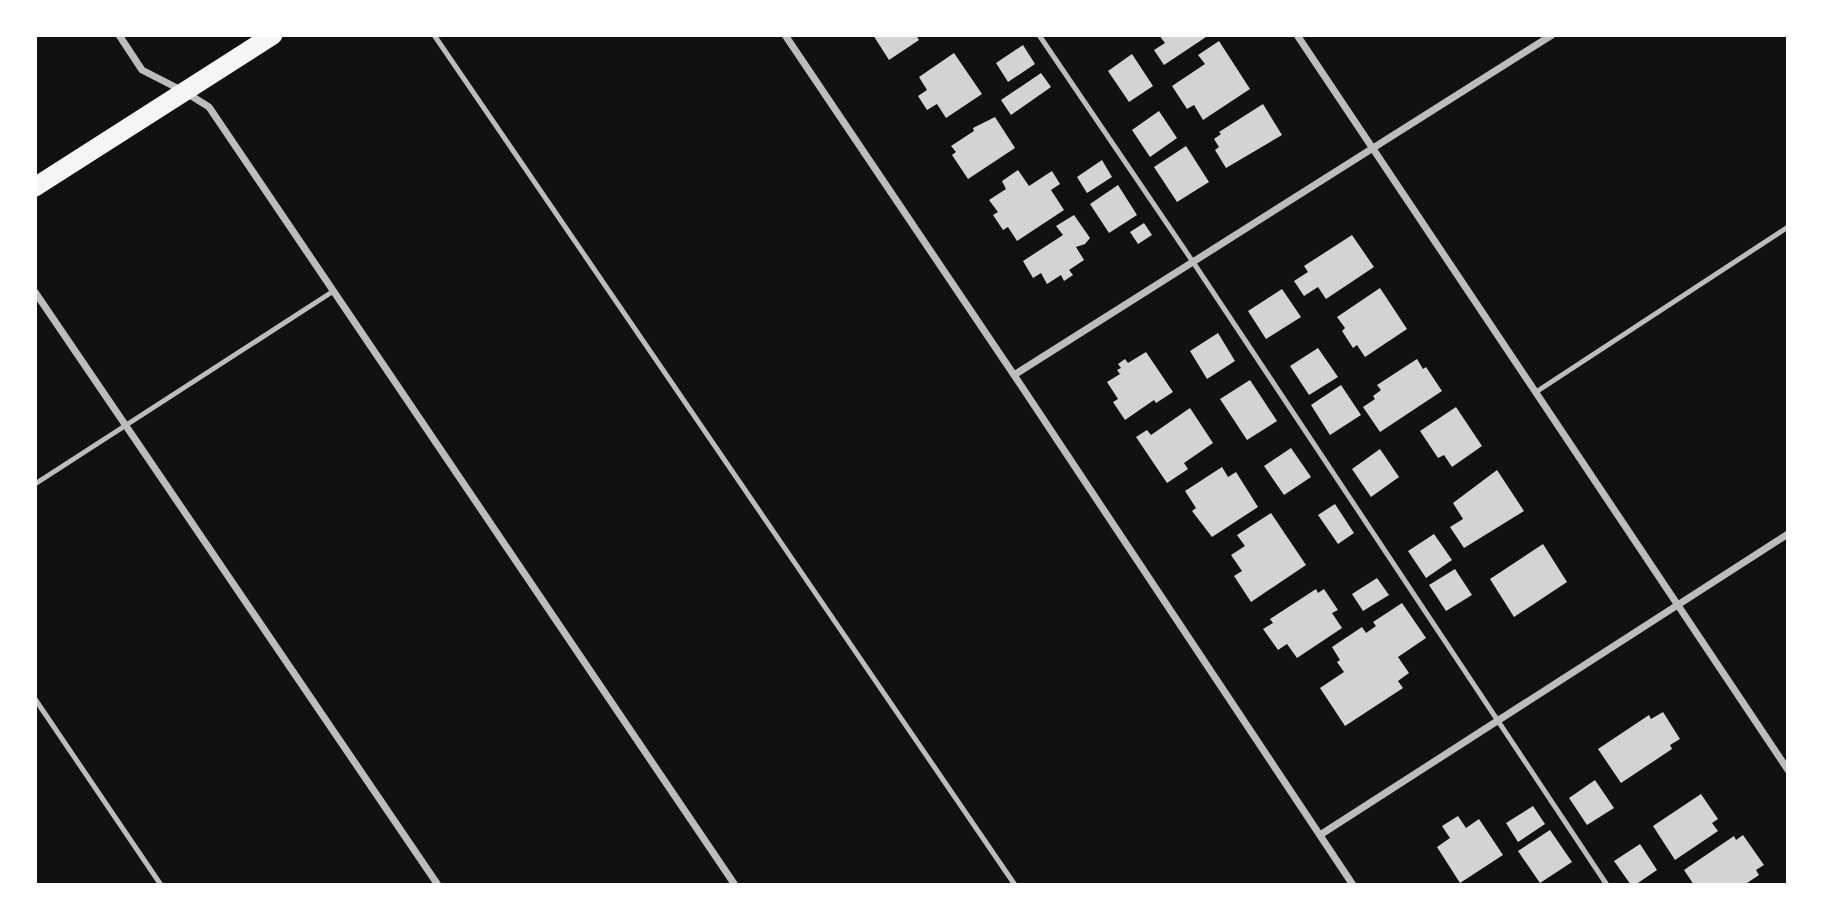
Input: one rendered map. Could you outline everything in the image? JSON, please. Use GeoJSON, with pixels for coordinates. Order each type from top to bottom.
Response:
{"type":"FeatureCollection","features":[{"type":"Feature","properties":{"kind":"highway"},"geometry":{"type":"LineString","coordinates":[[35,187],[273,35]]}},
{"type":"Feature","properties":{"kind":"street"},"geometry":{"type":"LineString","coordinates":[[119,35],[142,71],[209,107],[735,885]]}},
{"type":"Feature","properties":{"kind":"street"},"geometry":{"type":"LineString","coordinates":[[1297,35],[1788,770]]}},
{"type":"Feature","properties":{"kind":"street"},"geometry":{"type":"LineString","coordinates":[[788,36],[1353,885]]}},
{"type":"Feature","properties":{"kind":"street"},"geometry":{"type":"LineString","coordinates":[[1014,375],[1374,149],[1547,36]]}},
{"type":"Feature","properties":{"kind":"street"},"geometry":{"type":"LineString","coordinates":[[35,292],[438,885]]}},
{"type":"Feature","properties":{"kind":"street"},"geometry":{"type":"LineString","coordinates":[[1320,835],[1788,534]]}},
{"type":"Feature","properties":{"kind":"lane"},"geometry":{"type":"LineString","coordinates":[[434,35],[1015,885]]}},
{"type":"Feature","properties":{"kind":"lane"},"geometry":{"type":"LineString","coordinates":[[1039,35],[1607,885]]}},
{"type":"Feature","properties":{"kind":"lane"},"geometry":{"type":"LineString","coordinates":[[1536,392],[1788,227]]}},
{"type":"Feature","properties":{"kind":"lane"},"geometry":{"type":"LineString","coordinates":[[35,484],[332,292]]}},
{"type":"Feature","properties":{"kind":"lane"},"geometry":{"type":"LineString","coordinates":[[35,699],[161,885]]}},
{"type":"Feature","properties":{"kind":"building"},"geometry":{"type":"Polygon","coordinates":[[[873,35],[916,35],[919,40],[889,60],[873,35]]]}},
{"type":"Feature","properties":{"kind":"building"},"geometry":{"type":"Polygon","coordinates":[[[1159,35],[1209,35],[1164,65],[1154,50],[1165,43],[1159,35]]]}},
{"type":"Feature","properties":{"kind":"building"},"geometry":{"type":"Polygon","coordinates":[[[1219,41],[1250,89],[1203,120],[1194,105],[1187,109],[1172,86],[1205,64],[1198,55],[1219,41]]]}},
{"type":"Feature","properties":{"kind":"building"},"geometry":{"type":"Polygon","coordinates":[[[1023,45],[1035,64],[1008,82],[996,63],[1023,45]]]}},
{"type":"Feature","properties":{"kind":"building"},"geometry":{"type":"Polygon","coordinates":[[[954,53],[982,94],[946,118],[937,104],[927,110],[918,96],[927,90],[919,77],[954,53]]]}},
{"type":"Feature","properties":{"kind":"building"},"geometry":{"type":"Polygon","coordinates":[[[1132,54],[1153,86],[1129,102],[1108,71],[1132,54]]]}},
{"type":"Feature","properties":{"kind":"building"},"geometry":{"type":"Polygon","coordinates":[[[1041,73],[1051,87],[1011,115],[1001,100],[1041,73]]]}},
{"type":"Feature","properties":{"kind":"building"},"geometry":{"type":"Polygon","coordinates":[[[1263,104],[1282,135],[1226,168],[1215,150],[1219,147],[1214,139],[1221,134],[1219,132],[1263,104]]]}},
{"type":"Feature","properties":{"kind":"building"},"geometry":{"type":"Polygon","coordinates":[[[1159,111],[1177,138],[1150,157],[1132,130],[1159,111]]]}},
{"type":"Feature","properties":{"kind":"building"},"geometry":{"type":"Polygon","coordinates":[[[995,117],[1015,148],[968,179],[952,155],[956,152],[951,146],[974,131],[973,128],[995,117]]]}},
{"type":"Feature","properties":{"kind":"building"},"geometry":{"type":"Polygon","coordinates":[[[1186,146],[1209,182],[1177,202],[1154,167],[1186,146]]]}},
{"type":"Feature","properties":{"kind":"building"},"geometry":{"type":"Polygon","coordinates":[[[1102,160],[1112,177],[1087,193],[1077,177],[1102,160]]]}},
{"type":"Feature","properties":{"kind":"building"},"geometry":{"type":"Polygon","coordinates":[[[1018,170],[1029,186],[1052,171],[1060,184],[1051,190],[1064,210],[1017,241],[1008,227],[1003,230],[993,215],[998,212],[989,200],[1006,189],[1002,181],[1018,170]]]}},
{"type":"Feature","properties":{"kind":"building"},"geometry":{"type":"Polygon","coordinates":[[[1118,185],[1137,215],[1109,233],[1090,204],[1118,185]]]}},
{"type":"Feature","properties":{"kind":"building"},"geometry":{"type":"Polygon","coordinates":[[[1074,215],[1090,238],[1085,244],[1076,247],[1084,260],[1069,270],[1073,275],[1064,281],[1061,275],[1047,284],[1041,273],[1033,278],[1023,261],[1063,235],[1056,226],[1074,215]]]}},
{"type":"Feature","properties":{"kind":"building"},"geometry":{"type":"Polygon","coordinates":[[[1144,223],[1152,235],[1138,244],[1130,232],[1144,223]]]}},
{"type":"Feature","properties":{"kind":"building"},"geometry":{"type":"Polygon","coordinates":[[[1352,235],[1374,267],[1326,299],[1318,287],[1304,296],[1294,281],[1308,272],[1304,266],[1352,235]]]}},
{"type":"Feature","properties":{"kind":"building"},"geometry":{"type":"Polygon","coordinates":[[[1380,288],[1407,329],[1365,357],[1357,345],[1353,348],[1337,317],[1380,288]]]}},
{"type":"Feature","properties":{"kind":"building"},"geometry":{"type":"Polygon","coordinates":[[[1282,289],[1301,317],[1266,339],[1248,311],[1282,289]]]}},
{"type":"Feature","properties":{"kind":"building"},"geometry":{"type":"Polygon","coordinates":[[[1218,333],[1235,361],[1207,379],[1190,351],[1218,333]]]}},
{"type":"Feature","properties":{"kind":"building"},"geometry":{"type":"Polygon","coordinates":[[[1318,348],[1338,377],[1309,395],[1290,366],[1318,348]]]}},
{"type":"Feature","properties":{"kind":"building"},"geometry":{"type":"Polygon","coordinates":[[[1146,352],[1173,392],[1156,403],[1154,400],[1125,420],[1113,402],[1118,399],[1107,382],[1120,374],[1117,370],[1121,368],[1118,364],[1125,359],[1128,363],[1146,352]]]}},
{"type":"Feature","properties":{"kind":"building"},"geometry":{"type":"Polygon","coordinates":[[[1417,359],[1423,369],[1426,367],[1442,391],[1380,432],[1363,407],[1375,399],[1373,396],[1381,390],[1377,385],[1417,359]]]}},
{"type":"Feature","properties":{"kind":"building"},"geometry":{"type":"Polygon","coordinates":[[[1250,380],[1277,421],[1247,440],[1220,399],[1250,380]]]}},
{"type":"Feature","properties":{"kind":"building"},"geometry":{"type":"Polygon","coordinates":[[[1341,385],[1361,415],[1330,435],[1311,405],[1341,385]]]}},
{"type":"Feature","properties":{"kind":"building"},"geometry":{"type":"Polygon","coordinates":[[[1456,407],[1482,446],[1452,467],[1444,455],[1438,458],[1420,431],[1456,407]]]}},
{"type":"Feature","properties":{"kind":"building"},"geometry":{"type":"Polygon","coordinates":[[[1190,408],[1213,443],[1184,463],[1188,469],[1167,483],[1136,437],[1147,430],[1151,435],[1190,408]]]}},
{"type":"Feature","properties":{"kind":"building"},"geometry":{"type":"Polygon","coordinates":[[[1291,448],[1311,477],[1284,495],[1264,466],[1291,448]]]}},
{"type":"Feature","properties":{"kind":"building"},"geometry":{"type":"Polygon","coordinates":[[[1380,449],[1399,477],[1371,497],[1352,469],[1380,449]]]}},
{"type":"Feature","properties":{"kind":"building"},"geometry":{"type":"Polygon","coordinates":[[[1222,467],[1228,477],[1236,472],[1258,507],[1212,537],[1192,511],[1196,508],[1185,491],[1222,467]]]}},
{"type":"Feature","properties":{"kind":"building"},"geometry":{"type":"Polygon","coordinates":[[[1497,470],[1524,511],[1464,548],[1450,527],[1463,519],[1453,503],[1497,470]]]}},
{"type":"Feature","properties":{"kind":"building"},"geometry":{"type":"Polygon","coordinates":[[[1335,504],[1354,533],[1338,544],[1318,515],[1335,504]]]}},
{"type":"Feature","properties":{"kind":"building"},"geometry":{"type":"Polygon","coordinates":[[[1271,513],[1306,565],[1251,602],[1234,576],[1242,571],[1231,555],[1245,546],[1237,535],[1271,513]]]}},
{"type":"Feature","properties":{"kind":"building"},"geometry":{"type":"Polygon","coordinates":[[[1434,534],[1452,560],[1426,578],[1408,551],[1434,534]]]}},
{"type":"Feature","properties":{"kind":"building"},"geometry":{"type":"Polygon","coordinates":[[[1543,544],[1567,582],[1514,617],[1490,579],[1543,544]]]}},
{"type":"Feature","properties":{"kind":"building"},"geometry":{"type":"Polygon","coordinates":[[[1455,569],[1472,595],[1446,611],[1429,585],[1455,569]]]}},
{"type":"Feature","properties":{"kind":"building"},"geometry":{"type":"Polygon","coordinates":[[[1377,578],[1389,595],[1363,611],[1352,594],[1377,578]]]}},
{"type":"Feature","properties":{"kind":"building"},"geometry":{"type":"Polygon","coordinates":[[[1316,589],[1318,593],[1324,589],[1338,610],[1332,613],[1342,628],[1297,658],[1287,644],[1278,650],[1263,629],[1273,623],[1270,619],[1316,589]]]}},
{"type":"Feature","properties":{"kind":"building"},"geometry":{"type":"Polygon","coordinates":[[[1402,603],[1426,638],[1398,657],[1409,673],[1398,681],[1403,688],[1345,726],[1320,688],[1344,672],[1332,647],[1362,627],[1366,633],[1376,626],[1373,622],[1402,603]]]}},
{"type":"Feature","properties":{"kind":"building"},"geometry":{"type":"Polygon","coordinates":[[[1663,712],[1680,739],[1670,745],[1672,749],[1621,783],[1598,749],[1649,715],[1651,719],[1663,712]]]}},
{"type":"Feature","properties":{"kind":"building"},"geometry":{"type":"Polygon","coordinates":[[[1595,780],[1614,808],[1587,825],[1569,798],[1595,780]]]}},
{"type":"Feature","properties":{"kind":"building"},"geometry":{"type":"Polygon","coordinates":[[[1701,794],[1718,819],[1712,823],[1718,831],[1675,860],[1653,826],[1701,794]]]}},
{"type":"Feature","properties":{"kind":"building"},"geometry":{"type":"Polygon","coordinates":[[[1533,806],[1545,824],[1518,842],[1506,823],[1533,806]]]}},
{"type":"Feature","properties":{"kind":"building"},"geometry":{"type":"Polygon","coordinates":[[[1458,816],[1466,828],[1479,819],[1503,855],[1460,883],[1437,847],[1450,838],[1442,826],[1458,816]]]}},
{"type":"Feature","properties":{"kind":"building"},"geometry":{"type":"Polygon","coordinates":[[[1550,830],[1572,862],[1540,883],[1518,851],[1550,830]]]}},
{"type":"Feature","properties":{"kind":"building"},"geometry":{"type":"Polygon","coordinates":[[[1743,835],[1764,865],[1756,870],[1759,875],[1744,885],[1694,885],[1684,870],[1734,836],[1736,840],[1743,835]]]}},
{"type":"Feature","properties":{"kind":"building"},"geometry":{"type":"Polygon","coordinates":[[[1640,844],[1657,870],[1631,885],[1614,861],[1640,844]]]}}]}
